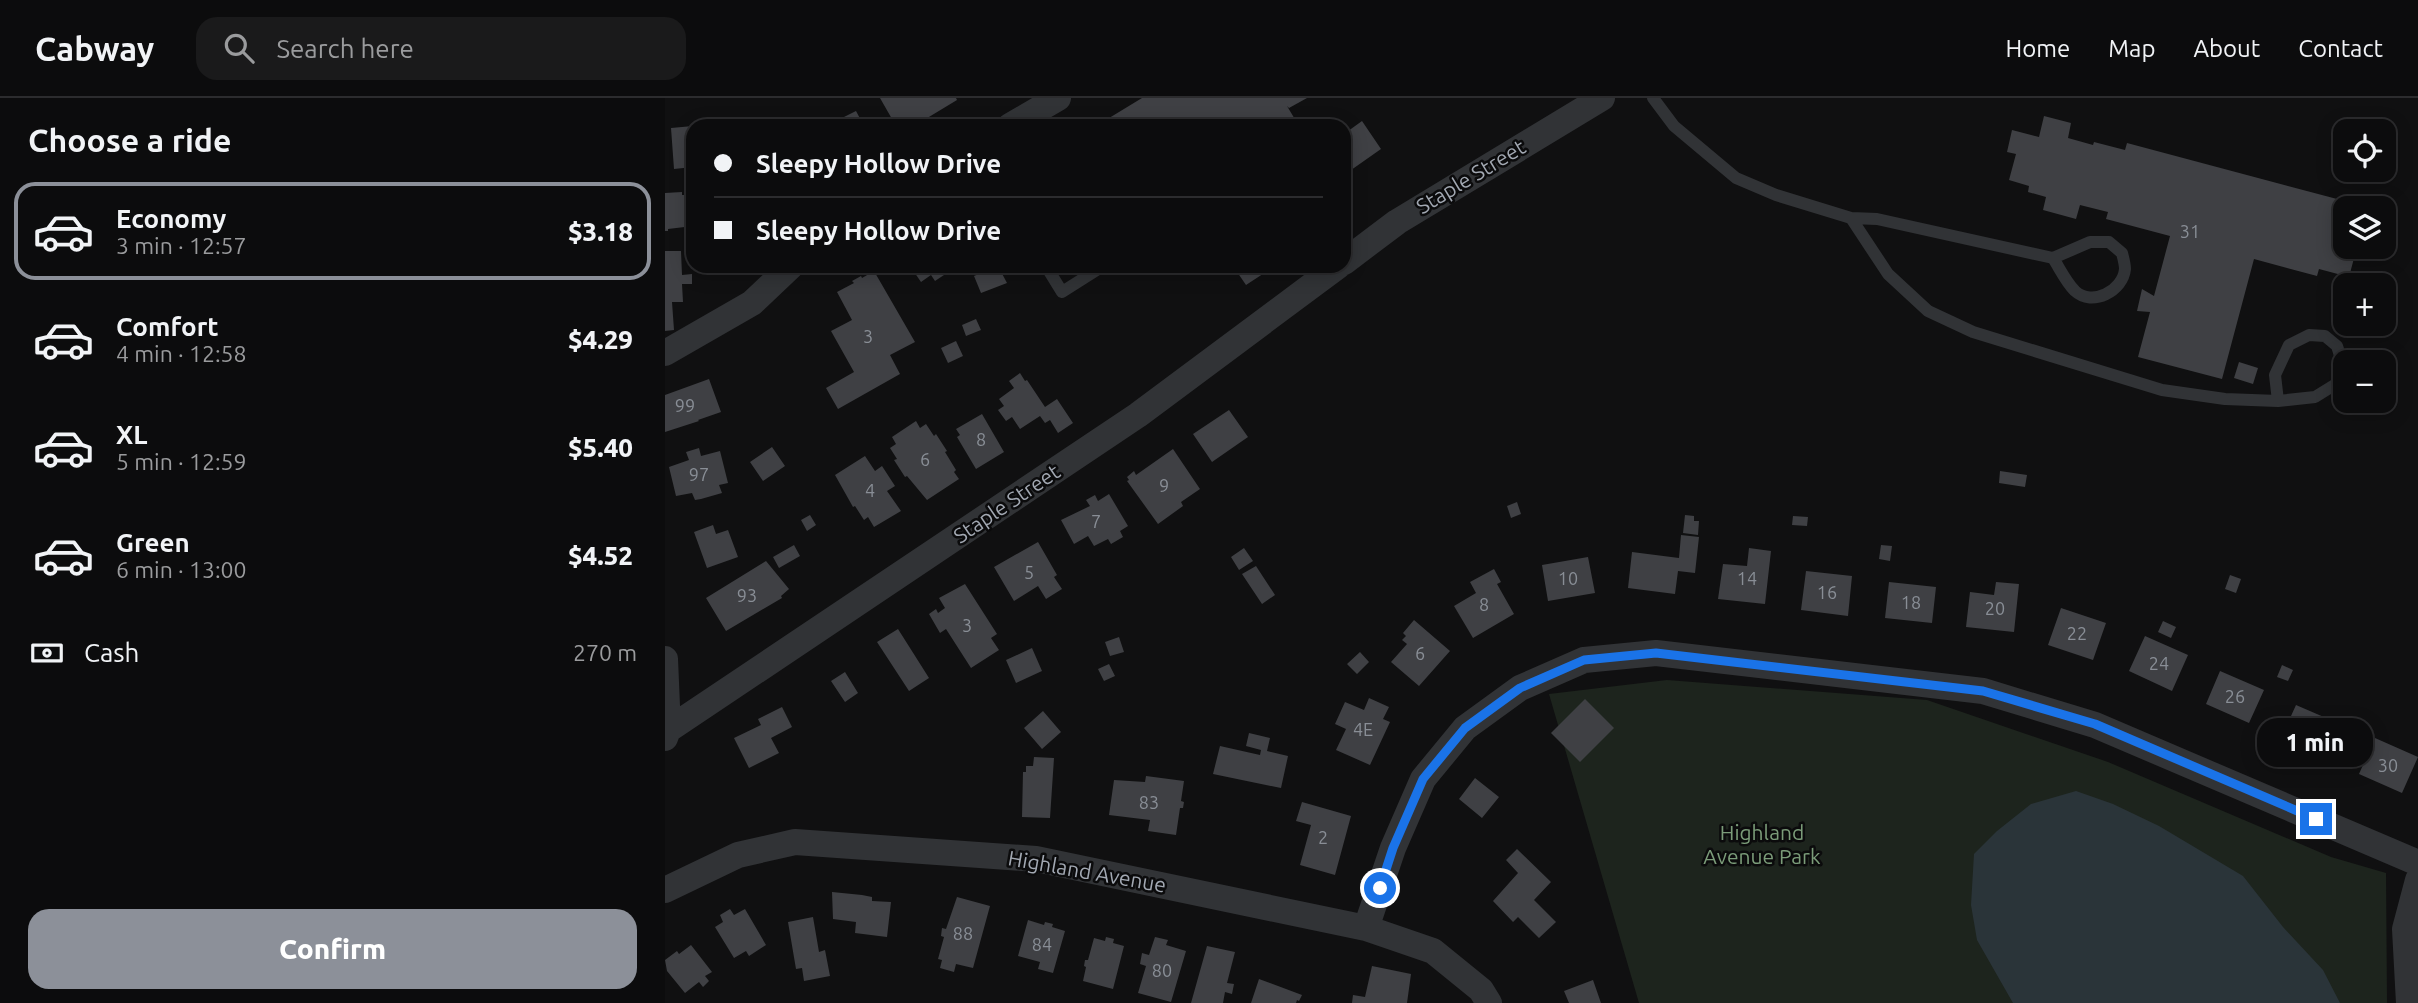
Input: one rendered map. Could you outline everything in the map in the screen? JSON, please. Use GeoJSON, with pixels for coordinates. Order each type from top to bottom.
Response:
{"type":"FeatureCollection","features":[{"type":"Feature","properties":{"kind":"street"},"geometry":{"type":"LineString","coordinates":[[1022,119],[1058,98]]}},
{"type":"Feature","properties":{"kind":"street","name":"Staple Street"},"geometry":{"type":"LineString","coordinates":[[1351,257],[1397,222],[1602,98]]}},
{"type":"Feature","properties":{"kind":"street"},"geometry":{"type":"LineString","coordinates":[[665,353],[752,303],[784,273]]}},
{"type":"Feature","properties":{"kind":"street","name":"Staple Street"},"geometry":{"type":"LineString","coordinates":[[666,734],[1138,415],[1329,273]]}},
{"type":"Feature","properties":{"kind":"street"},"geometry":{"type":"LineString","coordinates":[[1366,928],[1393,848],[1423,779],[1465,728],[1520,688],[1584,660],[1656,653],[1983,691],[2095,724],[2418,863]]}},
{"type":"Feature","properties":{"kind":"street"},"geometry":{"type":"LineString","coordinates":[[665,659],[666,734]]}},
{"type":"Feature","properties":{"kind":"street","name":"Highland Avenue"},"geometry":{"type":"LineString","coordinates":[[665,890],[738,855],[796,842],[1036,859],[1366,928],[1433,951],[1481,990],[1489,1003]]}},
{"type":"Feature","properties":{"kind":"street"},"geometry":{"type":"LineString","coordinates":[[2409,1003],[2405,929],[2418,880]]}},
{"type":"Feature","properties":{"kind":"lane"},"geometry":{"type":"LineString","coordinates":[[1653,98],[1674,126],[1736,178],[1776,195],[1851,218],[1877,219],[2053,258],[2090,242],[2109,242],[2122,253],[2125,270],[2116,288],[2109,294],[2092,298],[2077,293],[2053,258]]}},
{"type":"Feature","properties":{"kind":"lane"},"geometry":{"type":"LineString","coordinates":[[1851,218],[1888,274],[1928,311],[1973,332],[2162,390],[2224,398],[2278,401],[2315,397],[2336,384],[2343,365],[2337,346],[2325,336],[2309,335],[2289,345],[2276,375],[2278,401]]}},
{"type":"Feature","properties":{"kind":"lane"},"geometry":{"type":"LineString","coordinates":[[1050,273],[1062,292],[1092,273]]}},
{"type":"Feature","properties":{"kind":"green space","name":"Highland Avenue Park"},"geometry":{"type":"Polygon","coordinates":[[[1667,680],[1927,700],[2108,762],[2331,857],[2386,873],[2387,1003],[1639,1003],[1549,694],[1667,680]]]}},
{"type":"Feature","properties":{"kind":"shaded area"},"geometry":{"type":"Polygon","coordinates":[[[2076,791],[2113,804],[2159,826],[2243,876],[2283,927],[2323,970],[2340,1003],[2013,1003],[1977,940],[1971,905],[1974,854],[1997,831],[2031,804],[2076,791]]]}},
{"type":"Feature","properties":{"kind":"building"},"geometry":{"type":"Polygon","coordinates":[[[880,98],[957,100],[926,119],[892,119],[880,98]]]}},
{"type":"Feature","properties":{"kind":"building"},"geometry":{"type":"Polygon","coordinates":[[[1142,98],[1307,98],[1289,108],[1287,106],[1295,119],[1108,119],[1142,98]]]}},
{"type":"Feature","properties":{"kind":"building"},"geometry":{"type":"Polygon","coordinates":[[[856,111],[860,119],[840,119],[856,111]]]}},
{"type":"Feature","properties":{"kind":"building"},"geometry":{"type":"Polygon","coordinates":[[[2044,116],[2071,123],[2068,138],[2125,150],[2127,143],[2333,198],[2333,259],[2354,259],[2350,273],[2319,269],[2317,276],[2254,259],[2222,379],[2138,357],[2150,312],[2137,311],[2142,289],[2154,296],[2170,236],[2106,219],[2108,212],[2080,205],[2076,219],[2043,210],[2046,197],[2028,192],[2029,186],[2009,180],[2016,154],[2007,152],[2012,130],[2039,137],[2044,116]]]}},
{"type":"Feature","properties":{"kind":"building"},"geometry":{"type":"Polygon","coordinates":[[[1362,121],[1381,149],[1351,170],[1351,129],[1362,121]]]}},
{"type":"Feature","properties":{"kind":"building"},"geometry":{"type":"Polygon","coordinates":[[[686,127],[686,168],[674,169],[671,128],[686,127]]]}},
{"type":"Feature","properties":{"kind":"building"},"geometry":{"type":"Polygon","coordinates":[[[682,192],[682,195],[686,195],[686,227],[665,231],[665,193],[682,192]]]}},
{"type":"Feature","properties":{"kind":"building"},"geometry":{"type":"Polygon","coordinates":[[[665,251],[681,251],[682,275],[692,274],[692,284],[682,284],[683,302],[672,302],[674,330],[665,331],[665,251]]]}},
{"type":"Feature","properties":{"kind":"building"},"geometry":{"type":"Polygon","coordinates":[[[875,273],[915,342],[890,355],[900,374],[838,409],[826,388],[854,372],[831,331],[852,320],[837,292],[854,283],[852,281],[861,276],[862,278],[875,273]]]}},
{"type":"Feature","properties":{"kind":"building"},"geometry":{"type":"Polygon","coordinates":[[[915,273],[947,273],[935,281],[931,275],[921,282],[915,273]]]}},
{"type":"Feature","properties":{"kind":"building"},"geometry":{"type":"Polygon","coordinates":[[[981,273],[1002,273],[1007,283],[981,293],[974,276],[981,273]]]}},
{"type":"Feature","properties":{"kind":"building"},"geometry":{"type":"Polygon","coordinates":[[[1238,273],[1264,273],[1246,285],[1238,273]]]}},
{"type":"Feature","properties":{"kind":"building"},"geometry":{"type":"Polygon","coordinates":[[[976,319],[981,330],[966,336],[962,325],[976,319]]]}},
{"type":"Feature","properties":{"kind":"building"},"geometry":{"type":"Polygon","coordinates":[[[956,341],[963,356],[948,363],[941,348],[956,341]]]}},
{"type":"Feature","properties":{"kind":"building"},"geometry":{"type":"Polygon","coordinates":[[[2239,362],[2258,368],[2253,384],[2234,378],[2239,362]]]}},
{"type":"Feature","properties":{"kind":"building"},"geometry":{"type":"Polygon","coordinates":[[[1020,373],[1045,407],[1057,399],[1073,423],[1058,433],[1050,420],[1045,423],[1040,416],[1020,429],[1012,417],[1006,421],[998,410],[1004,406],[999,399],[1014,388],[1009,381],[1020,373]]]}},
{"type":"Feature","properties":{"kind":"building"},"geometry":{"type":"Polygon","coordinates":[[[709,379],[721,412],[665,432],[665,395],[709,379]]]}},
{"type":"Feature","properties":{"kind":"building"},"geometry":{"type":"Polygon","coordinates":[[[1229,410],[1248,437],[1212,462],[1193,434],[1229,410]]]}},
{"type":"Feature","properties":{"kind":"building"},"geometry":{"type":"Polygon","coordinates":[[[982,414],[1004,452],[976,469],[957,437],[960,435],[956,429],[982,414]]]}},
{"type":"Feature","properties":{"kind":"building"},"geometry":{"type":"Polygon","coordinates":[[[916,421],[920,428],[926,424],[934,436],[936,434],[959,479],[927,500],[907,476],[905,477],[890,448],[896,444],[892,437],[916,421]]]}},
{"type":"Feature","properties":{"kind":"building"},"geometry":{"type":"Polygon","coordinates":[[[772,447],[785,466],[763,481],[750,462],[772,447]]]}},
{"type":"Feature","properties":{"kind":"building"},"geometry":{"type":"Polygon","coordinates":[[[699,448],[701,456],[720,451],[728,483],[719,485],[722,493],[701,499],[695,500],[692,493],[676,496],[669,467],[689,460],[686,452],[699,448]]]}},
{"type":"Feature","properties":{"kind":"building"},"geometry":{"type":"Polygon","coordinates":[[[1173,449],[1200,489],[1181,502],[1183,506],[1158,524],[1127,481],[1127,477],[1134,471],[1136,475],[1173,449]]]}},
{"type":"Feature","properties":{"kind":"building"},"geometry":{"type":"Polygon","coordinates":[[[865,456],[875,471],[882,466],[895,486],[887,491],[901,511],[874,527],[868,517],[864,520],[855,506],[853,507],[835,475],[865,456]]]}},
{"type":"Feature","properties":{"kind":"building"},"geometry":{"type":"Polygon","coordinates":[[[2000,471],[2027,475],[2025,487],[1999,483],[2000,471]]]}},
{"type":"Feature","properties":{"kind":"building"},"geometry":{"type":"Polygon","coordinates":[[[1109,494],[1128,526],[1120,531],[1123,537],[1111,544],[1108,539],[1094,546],[1088,536],[1074,544],[1061,520],[1090,506],[1086,500],[1095,495],[1098,501],[1109,494]]]}},
{"type":"Feature","properties":{"kind":"building"},"geometry":{"type":"Polygon","coordinates":[[[1517,502],[1521,514],[1511,518],[1507,506],[1517,502]]]}},
{"type":"Feature","properties":{"kind":"building"},"geometry":{"type":"Polygon","coordinates":[[[810,515],[816,525],[807,531],[801,520],[810,515]]]}},
{"type":"Feature","properties":{"kind":"building"},"geometry":{"type":"Polygon","coordinates":[[[1685,515],[1694,516],[1694,521],[1699,521],[1698,535],[1683,533],[1685,515]]]}},
{"type":"Feature","properties":{"kind":"building"},"geometry":{"type":"Polygon","coordinates":[[[1793,516],[1808,517],[1807,526],[1792,525],[1793,516]]]}},
{"type":"Feature","properties":{"kind":"building"},"geometry":{"type":"Polygon","coordinates":[[[713,525],[716,534],[728,530],[738,557],[707,568],[694,532],[713,525]]]}},
{"type":"Feature","properties":{"kind":"building"},"geometry":{"type":"Polygon","coordinates":[[[1681,535],[1699,537],[1695,573],[1678,571],[1675,594],[1628,588],[1632,552],[1679,558],[1681,535]]]}},
{"type":"Feature","properties":{"kind":"building"},"geometry":{"type":"Polygon","coordinates":[[[1038,542],[1062,589],[1046,599],[1038,586],[1014,601],[994,567],[1038,542]]]}},
{"type":"Feature","properties":{"kind":"building"},"geometry":{"type":"Polygon","coordinates":[[[794,545],[800,556],[779,568],[773,557],[794,545]]]}},
{"type":"Feature","properties":{"kind":"building"},"geometry":{"type":"Polygon","coordinates":[[[1881,545],[1892,546],[1890,561],[1879,559],[1881,545]]]}},
{"type":"Feature","properties":{"kind":"building"},"geometry":{"type":"Polygon","coordinates":[[[1244,548],[1253,561],[1239,570],[1231,557],[1244,548]]]}},
{"type":"Feature","properties":{"kind":"building"},"geometry":{"type":"Polygon","coordinates":[[[1749,548],[1771,551],[1765,604],[1718,599],[1723,564],[1747,566],[1749,548]]]}},
{"type":"Feature","properties":{"kind":"building"},"geometry":{"type":"Polygon","coordinates":[[[1588,557],[1595,593],[1548,601],[1542,565],[1588,557]]]}},
{"type":"Feature","properties":{"kind":"building"},"geometry":{"type":"Polygon","coordinates":[[[766,561],[789,589],[782,598],[726,631],[706,598],[766,561]]]}},
{"type":"Feature","properties":{"kind":"building"},"geometry":{"type":"Polygon","coordinates":[[[1256,566],[1275,595],[1262,604],[1242,574],[1256,566]]]}},
{"type":"Feature","properties":{"kind":"building"},"geometry":{"type":"Polygon","coordinates":[[[1494,569],[1501,582],[1497,584],[1514,614],[1473,638],[1454,606],[1476,593],[1470,582],[1494,569]]]}},
{"type":"Feature","properties":{"kind":"building"},"geometry":{"type":"Polygon","coordinates":[[[1806,571],[1852,576],[1848,616],[1801,610],[1806,571]]]}},
{"type":"Feature","properties":{"kind":"building"},"geometry":{"type":"Polygon","coordinates":[[[2230,575],[2241,579],[2236,593],[2225,589],[2230,575]]]}},
{"type":"Feature","properties":{"kind":"building"},"geometry":{"type":"Polygon","coordinates":[[[1889,582],[1936,587],[1932,623],[1885,618],[1889,582]]]}},
{"type":"Feature","properties":{"kind":"building"},"geometry":{"type":"Polygon","coordinates":[[[1996,582],[2019,584],[2014,632],[1966,627],[1970,592],[1994,595],[1996,582]]]}},
{"type":"Feature","properties":{"kind":"building"},"geometry":{"type":"Polygon","coordinates":[[[965,584],[997,634],[991,638],[999,650],[971,668],[946,629],[940,633],[929,614],[936,609],[938,613],[945,608],[939,598],[965,584]]]}},
{"type":"Feature","properties":{"kind":"building"},"geometry":{"type":"Polygon","coordinates":[[[2061,608],[2106,623],[2093,660],[2048,645],[2061,608]]]}},
{"type":"Feature","properties":{"kind":"building"},"geometry":{"type":"Polygon","coordinates":[[[1414,620],[1450,651],[1419,686],[1391,662],[1407,644],[1402,640],[1406,636],[1403,633],[1414,620]]]}},
{"type":"Feature","properties":{"kind":"building"},"geometry":{"type":"Polygon","coordinates":[[[2163,621],[2176,627],[2171,638],[2158,632],[2163,621]]]}},
{"type":"Feature","properties":{"kind":"building"},"geometry":{"type":"Polygon","coordinates":[[[898,629],[929,678],[909,691],[877,642],[898,629]]]}},
{"type":"Feature","properties":{"kind":"building"},"geometry":{"type":"Polygon","coordinates":[[[2145,636],[2188,655],[2172,691],[2129,671],[2145,636]]]}},
{"type":"Feature","properties":{"kind":"building"},"geometry":{"type":"Polygon","coordinates":[[[1119,637],[1124,652],[1110,656],[1105,642],[1119,637]]]}},
{"type":"Feature","properties":{"kind":"building"},"geometry":{"type":"Polygon","coordinates":[[[1032,648],[1042,671],[1016,683],[1006,660],[1032,648]]]}},
{"type":"Feature","properties":{"kind":"building"},"geometry":{"type":"Polygon","coordinates":[[[1360,652],[1369,662],[1357,674],[1347,664],[1360,652]]]}},
{"type":"Feature","properties":{"kind":"building"},"geometry":{"type":"Polygon","coordinates":[[[1109,664],[1115,676],[1104,681],[1098,669],[1109,664]]]}},
{"type":"Feature","properties":{"kind":"building"},"geometry":{"type":"Polygon","coordinates":[[[2282,665],[2293,670],[2288,681],[2277,677],[2282,665]]]}},
{"type":"Feature","properties":{"kind":"building"},"geometry":{"type":"Polygon","coordinates":[[[2220,671],[2264,690],[2249,723],[2206,704],[2220,671]]]}},
{"type":"Feature","properties":{"kind":"building"},"geometry":{"type":"Polygon","coordinates":[[[845,672],[858,693],[845,702],[831,681],[845,672]]]}},
{"type":"Feature","properties":{"kind":"building"},"geometry":{"type":"Polygon","coordinates":[[[1369,698],[1389,707],[1383,719],[1390,722],[1370,765],[1336,750],[1346,729],[1335,724],[1345,702],[1364,710],[1369,698]]]}},
{"type":"Feature","properties":{"kind":"building"},"geometry":{"type":"Polygon","coordinates":[[[1585,699],[1614,728],[1580,762],[1551,733],[1585,699]]]}},
{"type":"Feature","properties":{"kind":"building"},"geometry":{"type":"Polygon","coordinates":[[[2296,705],[2340,724],[2325,758],[2281,738],[2296,705]]]}},
{"type":"Feature","properties":{"kind":"building"},"geometry":{"type":"Polygon","coordinates":[[[782,707],[792,727],[771,738],[779,753],[749,768],[734,738],[761,725],[758,719],[782,707]]]}},
{"type":"Feature","properties":{"kind":"building"},"geometry":{"type":"Polygon","coordinates":[[[1043,711],[1061,732],[1042,749],[1024,728],[1043,711]]]}},
{"type":"Feature","properties":{"kind":"building"},"geometry":{"type":"Polygon","coordinates":[[[1249,733],[1270,738],[1267,751],[1288,756],[1281,788],[1213,774],[1220,746],[1260,755],[1261,750],[1246,746],[1249,733]]]}},
{"type":"Feature","properties":{"kind":"building"},"geometry":{"type":"Polygon","coordinates":[[[2375,738],[2418,757],[2402,793],[2359,774],[2375,738]]]}},
{"type":"Feature","properties":{"kind":"building"},"geometry":{"type":"Polygon","coordinates":[[[1034,757],[1054,758],[1050,818],[1022,817],[1023,772],[1026,772],[1026,766],[1033,766],[1034,757]]]}},
{"type":"Feature","properties":{"kind":"building"},"geometry":{"type":"Polygon","coordinates":[[[1146,776],[1184,781],[1181,801],[1184,802],[1183,808],[1180,808],[1176,835],[1148,831],[1150,820],[1109,815],[1114,780],[1145,782],[1146,776]]]}},
{"type":"Feature","properties":{"kind":"building"},"geometry":{"type":"Polygon","coordinates":[[[1475,778],[1499,797],[1482,818],[1459,799],[1475,778]]]}},
{"type":"Feature","properties":{"kind":"building"},"geometry":{"type":"Polygon","coordinates":[[[1302,802],[1351,816],[1335,875],[1300,865],[1311,825],[1296,821],[1302,802]]]}},
{"type":"Feature","properties":{"kind":"building"},"geometry":{"type":"Polygon","coordinates":[[[1517,849],[1551,882],[1534,900],[1556,922],[1539,938],[1518,917],[1513,922],[1493,901],[1518,873],[1506,860],[1517,849]]]}},
{"type":"Feature","properties":{"kind":"building"},"geometry":{"type":"Polygon","coordinates":[[[832,892],[872,897],[872,901],[891,902],[887,937],[855,933],[856,922],[833,919],[832,892]]]}},
{"type":"Feature","properties":{"kind":"building"},"geometry":{"type":"Polygon","coordinates":[[[957,897],[990,906],[973,968],[956,964],[954,972],[940,968],[942,960],[938,959],[944,937],[941,936],[942,928],[946,929],[957,897]]]}},
{"type":"Feature","properties":{"kind":"building"},"geometry":{"type":"Polygon","coordinates":[[[730,909],[734,915],[745,909],[766,945],[749,956],[746,951],[734,958],[715,927],[723,922],[720,915],[730,909]]]}},
{"type":"Feature","properties":{"kind":"building"},"geometry":{"type":"Polygon","coordinates":[[[813,917],[819,952],[825,950],[830,976],[804,981],[802,968],[796,969],[788,922],[813,917]]]}},
{"type":"Feature","properties":{"kind":"building"},"geometry":{"type":"Polygon","coordinates":[[[1028,920],[1044,925],[1045,922],[1053,924],[1052,927],[1065,931],[1053,973],[1038,969],[1040,962],[1018,956],[1028,920]]]}},
{"type":"Feature","properties":{"kind":"building"},"geometry":{"type":"Polygon","coordinates":[[[1106,937],[1114,939],[1113,943],[1124,946],[1113,989],[1083,981],[1085,960],[1088,960],[1094,938],[1105,941],[1106,937]]]}},
{"type":"Feature","properties":{"kind":"building"},"geometry":{"type":"Polygon","coordinates":[[[1155,937],[1168,940],[1166,945],[1186,951],[1171,1002],[1138,993],[1146,966],[1140,964],[1142,953],[1149,955],[1155,937]]]}},
{"type":"Feature","properties":{"kind":"building"},"geometry":{"type":"Polygon","coordinates":[[[691,945],[712,972],[705,976],[709,981],[703,987],[699,982],[685,993],[667,971],[665,960],[691,945]]]}},
{"type":"Feature","properties":{"kind":"building"},"geometry":{"type":"Polygon","coordinates":[[[1207,946],[1235,952],[1227,983],[1234,984],[1232,994],[1225,992],[1223,1003],[1191,1003],[1207,946]]]}},
{"type":"Feature","properties":{"kind":"building"},"geometry":{"type":"Polygon","coordinates":[[[1372,966],[1411,974],[1407,1003],[1352,1003],[1353,995],[1365,997],[1372,966]]]}},
{"type":"Feature","properties":{"kind":"building"},"geometry":{"type":"Polygon","coordinates":[[[1259,979],[1302,995],[1296,1003],[1251,1003],[1259,979]]]}},
{"type":"Feature","properties":{"kind":"building"},"geometry":{"type":"Polygon","coordinates":[[[1593,980],[1601,1003],[1569,1003],[1564,991],[1593,980]]]}},
{"type":"Feature","properties":{"kind":"route"},"geometry":{"type":"LineString","coordinates":[[1380,888],[1393,848],[1423,779],[1465,728],[1520,688],[1584,660],[1656,653],[1983,691],[2095,724],[2316,819]]}}]}
